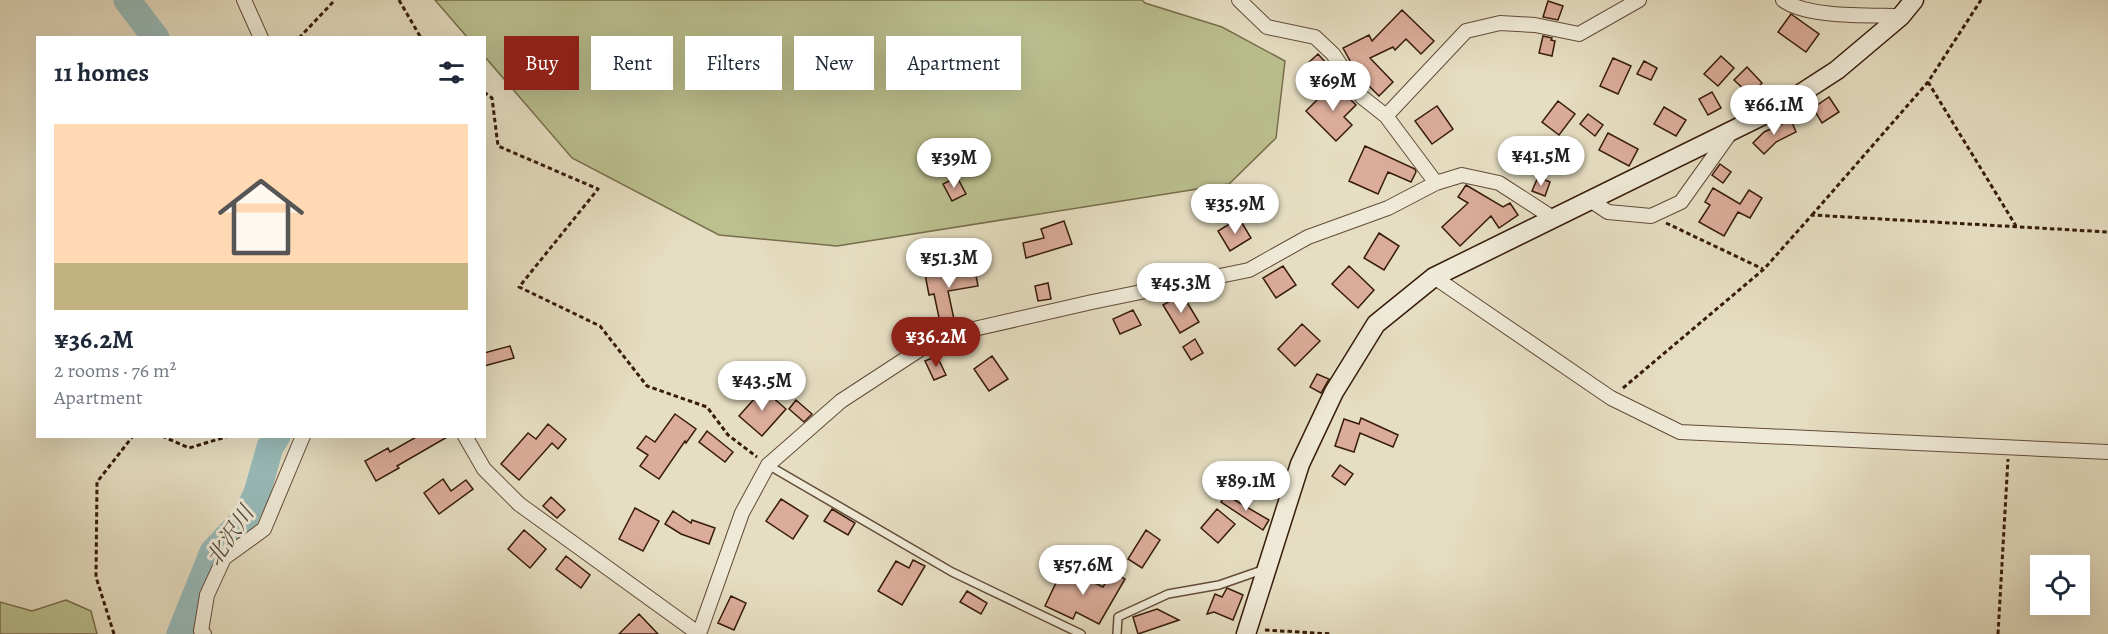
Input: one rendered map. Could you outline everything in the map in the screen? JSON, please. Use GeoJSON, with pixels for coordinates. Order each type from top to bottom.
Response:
{"type":"FeatureCollection","features":[{"type":"Feature","properties":{"kind":"main road"},"geometry":{"type":"LineString","coordinates":[[1247,632],[1300,464],[1334,392],[1376,324],[1434,277],[1780,106],[1837,70],[1901,16],[1914,0]]}},
{"type":"Feature","properties":{"kind":"street"},"geometry":{"type":"LineString","coordinates":[[244,0],[260,36]]}},
{"type":"Feature","properties":{"kind":"street"},"geometry":{"type":"LineString","coordinates":[[1239,0],[1267,27],[1315,37],[1333,54],[1362,97],[1386,116],[1436,183]]}},
{"type":"Feature","properties":{"kind":"street"},"geometry":{"type":"LineString","coordinates":[[1386,116],[1466,31],[1500,23],[1535,25],[1579,34],[1639,0]]}},
{"type":"Feature","properties":{"kind":"street"},"geometry":{"type":"LineString","coordinates":[[1783,0],[1792,6],[1836,14],[1901,16]]}},
{"type":"Feature","properties":{"kind":"street"},"geometry":{"type":"LineString","coordinates":[[1590,200],[1608,212],[1651,216],[1681,202],[1731,131]]}},
{"type":"Feature","properties":{"kind":"street"},"geometry":{"type":"LineString","coordinates":[[466,438],[484,469],[519,504],[699,634],[742,513],[768,465],[841,401],[939,338],[1092,302],[1249,270],[1308,237],[1388,208],[1436,183],[1462,175],[1499,183],[1553,218]]}},
{"type":"Feature","properties":{"kind":"street"},"geometry":{"type":"LineString","coordinates":[[1434,277],[1611,398],[1680,432],[2108,452]]}},
{"type":"Feature","properties":{"kind":"street"},"geometry":{"type":"LineString","coordinates":[[204,634],[201,631],[207,595],[224,558],[264,529],[302,438]]}},
{"type":"Feature","properties":{"kind":"lane"},"geometry":{"type":"LineString","coordinates":[[768,465],[952,572],[1081,634]]}},
{"type":"Feature","properties":{"kind":"lane"},"geometry":{"type":"LineString","coordinates":[[1118,634],[1118,617],[1168,594],[1219,585],[1267,568]]}},
{"type":"Feature","properties":{"kind":"path"},"geometry":{"type":"LineString","coordinates":[[301,36],[335,0]]}},
{"type":"Feature","properties":{"kind":"path"},"geometry":{"type":"LineString","coordinates":[[399,0],[420,36]]}},
{"type":"Feature","properties":{"kind":"path"},"geometry":{"type":"LineString","coordinates":[[1611,398],[1764,269],[1928,82],[1981,0]]}},
{"type":"Feature","properties":{"kind":"path"},"geometry":{"type":"LineString","coordinates":[[1928,82],[2016,227]]}},
{"type":"Feature","properties":{"kind":"path"},"geometry":{"type":"LineString","coordinates":[[486,94],[492,98],[498,146],[598,189],[519,287],[600,326],[647,386],[707,407],[728,435],[768,465]]}},
{"type":"Feature","properties":{"kind":"path"},"geometry":{"type":"LineString","coordinates":[[1812,215],[2108,232]]}},
{"type":"Feature","properties":{"kind":"path"},"geometry":{"type":"LineString","coordinates":[[1651,216],[1764,269]]}},
{"type":"Feature","properties":{"kind":"path"},"geometry":{"type":"LineString","coordinates":[[114,634],[96,578],[97,482],[131,438]]}},
{"type":"Feature","properties":{"kind":"path"},"geometry":{"type":"LineString","coordinates":[[166,438],[189,448],[222,438]]}},
{"type":"Feature","properties":{"kind":"path"},"geometry":{"type":"LineString","coordinates":[[1998,634],[2008,446]]}},
{"type":"Feature","properties":{"kind":"path"},"geometry":{"type":"LineString","coordinates":[[1247,632],[1332,634]]}},
{"type":"Feature","properties":{"kind":"green space"},"geometry":{"type":"Polygon","coordinates":[[[435,0],[1142,0],[1145,3],[1222,27],[1285,61],[1276,138],[1229,184],[837,246],[719,235],[572,158],[513,90],[579,90],[579,36],[504,36],[504,79],[486,58],[486,36],[466,36],[435,0]]]}},
{"type":"Feature","properties":{"kind":"green space"},"geometry":{"type":"Polygon","coordinates":[[[66,600],[91,611],[97,634],[0,634],[0,602],[32,611],[66,600]]]}},
{"type":"Feature","properties":{"kind":"building"},"geometry":{"type":"Polygon","coordinates":[[[1548,1],[1563,6],[1558,20],[1543,17],[1548,1]]]}},
{"type":"Feature","properties":{"kind":"building"},"geometry":{"type":"Polygon","coordinates":[[[1402,10],[1434,41],[1421,54],[1406,39],[1395,50],[1393,47],[1370,58],[1393,82],[1379,96],[1358,75],[1343,48],[1369,35],[1372,41],[1402,10]]]}},
{"type":"Feature","properties":{"kind":"building"},"geometry":{"type":"Polygon","coordinates":[[[1791,14],[1819,34],[1806,52],[1778,32],[1791,14]]]}},
{"type":"Feature","properties":{"kind":"building"},"geometry":{"type":"Polygon","coordinates":[[[1543,36],[1555,41],[1552,56],[1539,53],[1543,36]]]}},
{"type":"Feature","properties":{"kind":"building"},"geometry":{"type":"Polygon","coordinates":[[[1318,54],[1327,64],[1316,75],[1306,65],[1318,54]]]}},
{"type":"Feature","properties":{"kind":"building"},"geometry":{"type":"Polygon","coordinates":[[[1721,56],[1734,68],[1718,86],[1704,74],[1721,56]]]}},
{"type":"Feature","properties":{"kind":"building"},"geometry":{"type":"Polygon","coordinates":[[[1613,58],[1631,66],[1618,94],[1600,86],[1613,58]]]}},
{"type":"Feature","properties":{"kind":"building"},"geometry":{"type":"Polygon","coordinates":[[[1644,61],[1657,68],[1651,80],[1637,74],[1644,61]]]}},
{"type":"Feature","properties":{"kind":"building"},"geometry":{"type":"Polygon","coordinates":[[[1747,67],[1762,83],[1750,95],[1734,80],[1747,67]]]}},
{"type":"Feature","properties":{"kind":"building"},"geometry":{"type":"Polygon","coordinates":[[[1334,83],[1356,105],[1344,117],[1352,125],[1336,141],[1306,111],[1334,83]]]}},
{"type":"Feature","properties":{"kind":"building"},"geometry":{"type":"Polygon","coordinates":[[[1712,92],[1721,108],[1708,115],[1699,99],[1712,92]]]}},
{"type":"Feature","properties":{"kind":"building"},"geometry":{"type":"Polygon","coordinates":[[[1829,97],[1839,112],[1822,123],[1813,108],[1829,97]]]}},
{"type":"Feature","properties":{"kind":"building"},"geometry":{"type":"Polygon","coordinates":[[[1558,101],[1575,114],[1559,135],[1542,122],[1558,101]]]}},
{"type":"Feature","properties":{"kind":"building"},"geometry":{"type":"Polygon","coordinates":[[[1437,106],[1453,129],[1432,144],[1415,121],[1437,106]]]}},
{"type":"Feature","properties":{"kind":"building"},"geometry":{"type":"Polygon","coordinates":[[[1664,107],[1686,120],[1676,136],[1654,124],[1664,107]]]}},
{"type":"Feature","properties":{"kind":"building"},"geometry":{"type":"Polygon","coordinates":[[[1588,114],[1603,125],[1595,136],[1580,124],[1588,114]]]}},
{"type":"Feature","properties":{"kind":"building"},"geometry":{"type":"Polygon","coordinates":[[[1791,120],[1796,132],[1776,142],[1764,154],[1753,143],[1764,132],[1791,120]]]}},
{"type":"Feature","properties":{"kind":"building"},"geometry":{"type":"Polygon","coordinates":[[[1608,133],[1638,149],[1629,166],[1599,150],[1608,133]]]}},
{"type":"Feature","properties":{"kind":"building"},"geometry":{"type":"Polygon","coordinates":[[[1365,146],[1415,169],[1416,172],[1411,182],[1388,172],[1378,194],[1349,181],[1365,146]]]}},
{"type":"Feature","properties":{"kind":"building"},"geometry":{"type":"Polygon","coordinates":[[[1720,164],[1731,172],[1723,183],[1712,175],[1720,164]]]}},
{"type":"Feature","properties":{"kind":"building"},"geometry":{"type":"Polygon","coordinates":[[[957,177],[966,194],[952,201],[943,184],[957,177]]]}},
{"type":"Feature","properties":{"kind":"building"},"geometry":{"type":"Polygon","coordinates":[[[1538,177],[1550,182],[1545,196],[1532,191],[1538,177]]]}},
{"type":"Feature","properties":{"kind":"building"},"geometry":{"type":"Polygon","coordinates":[[[1466,185],[1503,207],[1510,203],[1518,215],[1499,228],[1491,216],[1460,246],[1442,227],[1468,203],[1458,197],[1466,185]]]}},
{"type":"Feature","properties":{"kind":"building"},"geometry":{"type":"Polygon","coordinates":[[[1713,188],[1740,204],[1749,190],[1762,198],[1750,218],[1738,212],[1724,236],[1699,222],[1710,205],[1705,202],[1713,188]]]}},
{"type":"Feature","properties":{"kind":"building"},"geometry":{"type":"Polygon","coordinates":[[[1239,218],[1251,238],[1230,251],[1218,231],[1239,218]]]}},
{"type":"Feature","properties":{"kind":"building"},"geometry":{"type":"Polygon","coordinates":[[[1064,221],[1072,244],[1026,258],[1023,243],[1044,238],[1041,229],[1064,221]]]}},
{"type":"Feature","properties":{"kind":"building"},"geometry":{"type":"Polygon","coordinates":[[[1379,233],[1399,246],[1384,270],[1364,258],[1379,233]]]}},
{"type":"Feature","properties":{"kind":"building"},"geometry":{"type":"Polygon","coordinates":[[[974,265],[978,286],[948,291],[955,324],[941,327],[934,294],[929,295],[925,274],[974,265]]]}},
{"type":"Feature","properties":{"kind":"building"},"geometry":{"type":"Polygon","coordinates":[[[1283,266],[1296,285],[1276,298],[1263,278],[1283,266]]]}},
{"type":"Feature","properties":{"kind":"building"},"geometry":{"type":"Polygon","coordinates":[[[1349,266],[1374,290],[1358,308],[1332,284],[1349,266]]]}},
{"type":"Feature","properties":{"kind":"building"},"geometry":{"type":"Polygon","coordinates":[[[1048,283],[1051,299],[1038,301],[1035,286],[1048,283]]]}},
{"type":"Feature","properties":{"kind":"building"},"geometry":{"type":"Polygon","coordinates":[[[1182,294],[1199,322],[1180,333],[1163,305],[1182,294]]]}},
{"type":"Feature","properties":{"kind":"building"},"geometry":{"type":"Polygon","coordinates":[[[1133,310],[1141,325],[1120,334],[1113,319],[1133,310]]]}},
{"type":"Feature","properties":{"kind":"building"},"geometry":{"type":"Polygon","coordinates":[[[1302,324],[1320,341],[1295,366],[1278,349],[1302,324]]]}},
{"type":"Feature","properties":{"kind":"building"},"geometry":{"type":"Polygon","coordinates":[[[1195,339],[1203,353],[1191,360],[1183,347],[1195,339]]]}},
{"type":"Feature","properties":{"kind":"building"},"geometry":{"type":"Polygon","coordinates":[[[510,346],[514,358],[486,365],[486,352],[510,346]]]}},
{"type":"Feature","properties":{"kind":"building"},"geometry":{"type":"Polygon","coordinates":[[[937,356],[946,375],[934,380],[925,361],[937,356]]]}},
{"type":"Feature","properties":{"kind":"building"},"geometry":{"type":"Polygon","coordinates":[[[992,356],[1008,379],[989,391],[974,369],[992,356]]]}},
{"type":"Feature","properties":{"kind":"building"},"geometry":{"type":"Polygon","coordinates":[[[1317,374],[1329,379],[1321,393],[1310,387],[1317,374]]]}},
{"type":"Feature","properties":{"kind":"building"},"geometry":{"type":"Polygon","coordinates":[[[763,389],[786,409],[762,436],[739,416],[763,389]]]}},
{"type":"Feature","properties":{"kind":"building"},"geometry":{"type":"Polygon","coordinates":[[[796,400],[812,414],[804,422],[789,409],[796,400]]]}},
{"type":"Feature","properties":{"kind":"building"},"geometry":{"type":"Polygon","coordinates":[[[675,414],[696,429],[659,479],[640,466],[648,455],[637,448],[646,436],[655,442],[675,414]]]}},
{"type":"Feature","properties":{"kind":"building"},"geometry":{"type":"Polygon","coordinates":[[[1361,418],[1398,435],[1393,447],[1360,433],[1354,452],[1335,446],[1344,419],[1359,424],[1361,418]]]}},
{"type":"Feature","properties":{"kind":"building"},"geometry":{"type":"Polygon","coordinates":[[[548,424],[566,439],[558,449],[552,443],[519,480],[501,464],[528,433],[536,439],[548,424]]]}},
{"type":"Feature","properties":{"kind":"building"},"geometry":{"type":"Polygon","coordinates":[[[707,431],[733,452],[725,462],[699,442],[707,431]]]}},
{"type":"Feature","properties":{"kind":"building"},"geometry":{"type":"Polygon","coordinates":[[[414,438],[446,438],[376,481],[365,461],[388,448],[390,452],[414,438]]]}},
{"type":"Feature","properties":{"kind":"building"},"geometry":{"type":"Polygon","coordinates":[[[1340,465],[1353,474],[1345,485],[1332,476],[1340,465]]]}},
{"type":"Feature","properties":{"kind":"building"},"geometry":{"type":"Polygon","coordinates":[[[443,479],[451,491],[466,480],[473,489],[439,514],[424,493],[443,479]]]}},
{"type":"Feature","properties":{"kind":"building"},"geometry":{"type":"Polygon","coordinates":[[[1226,495],[1269,520],[1263,530],[1221,502],[1226,495]]]}},
{"type":"Feature","properties":{"kind":"building"},"geometry":{"type":"Polygon","coordinates":[[[551,497],[565,510],[557,518],[543,506],[551,497]]]}},
{"type":"Feature","properties":{"kind":"building"},"geometry":{"type":"Polygon","coordinates":[[[781,499],[808,516],[793,539],[766,521],[781,499]]]}},
{"type":"Feature","properties":{"kind":"building"},"geometry":{"type":"Polygon","coordinates":[[[635,508],[659,521],[643,551],[619,539],[635,508]]]}},
{"type":"Feature","properties":{"kind":"building"},"geometry":{"type":"Polygon","coordinates":[[[832,509],[855,523],[848,535],[824,521],[832,509]]]}},
{"type":"Feature","properties":{"kind":"building"},"geometry":{"type":"Polygon","coordinates":[[[1217,509],[1235,524],[1218,543],[1201,528],[1217,509]]]}},
{"type":"Feature","properties":{"kind":"building"},"geometry":{"type":"Polygon","coordinates":[[[673,511],[691,523],[692,520],[715,528],[709,544],[681,534],[665,524],[673,511]]]}},
{"type":"Feature","properties":{"kind":"building"},"geometry":{"type":"Polygon","coordinates":[[[524,530],[546,549],[530,568],[508,549],[524,530]]]}},
{"type":"Feature","properties":{"kind":"building"},"geometry":{"type":"Polygon","coordinates":[[[1146,530],[1160,540],[1142,568],[1128,559],[1146,530]]]}},
{"type":"Feature","properties":{"kind":"building"},"geometry":{"type":"Polygon","coordinates":[[[566,556],[590,575],[581,588],[556,569],[566,556]]]}},
{"type":"Feature","properties":{"kind":"building"},"geometry":{"type":"Polygon","coordinates":[[[913,560],[925,566],[902,605],[878,591],[896,561],[909,568],[913,560]]]}},
{"type":"Feature","properties":{"kind":"building"},"geometry":{"type":"Polygon","coordinates":[[[1063,568],[1103,587],[1112,572],[1125,579],[1099,624],[1076,612],[1073,619],[1045,606],[1063,568]]]}},
{"type":"Feature","properties":{"kind":"building"},"geometry":{"type":"Polygon","coordinates":[[[1227,588],[1243,595],[1233,620],[1214,612],[1207,614],[1215,594],[1222,597],[1227,588]]]}},
{"type":"Feature","properties":{"kind":"building"},"geometry":{"type":"Polygon","coordinates":[[[967,591],[987,603],[981,614],[960,602],[967,591]]]}},
{"type":"Feature","properties":{"kind":"building"},"geometry":{"type":"Polygon","coordinates":[[[731,596],[746,603],[734,630],[718,623],[731,596]]]}},
{"type":"Feature","properties":{"kind":"building"},"geometry":{"type":"Polygon","coordinates":[[[1157,609],[1179,620],[1138,634],[1133,617],[1157,609]]]}},
{"type":"Feature","properties":{"kind":"building"},"geometry":{"type":"Polygon","coordinates":[[[639,614],[658,634],[619,634],[639,614]]]}},
{"type":"Feature","properties":{"kind":"waterway","name":"北沢川"},"geometry":{"type":"LineString","coordinates":[[127,0],[154,36]]}},
{"type":"Feature","properties":{"kind":"waterway","name":"北沢川"},"geometry":{"type":"LineString","coordinates":[[180,634],[213,552],[245,518],[257,493],[270,447],[276,438]]}}]}
